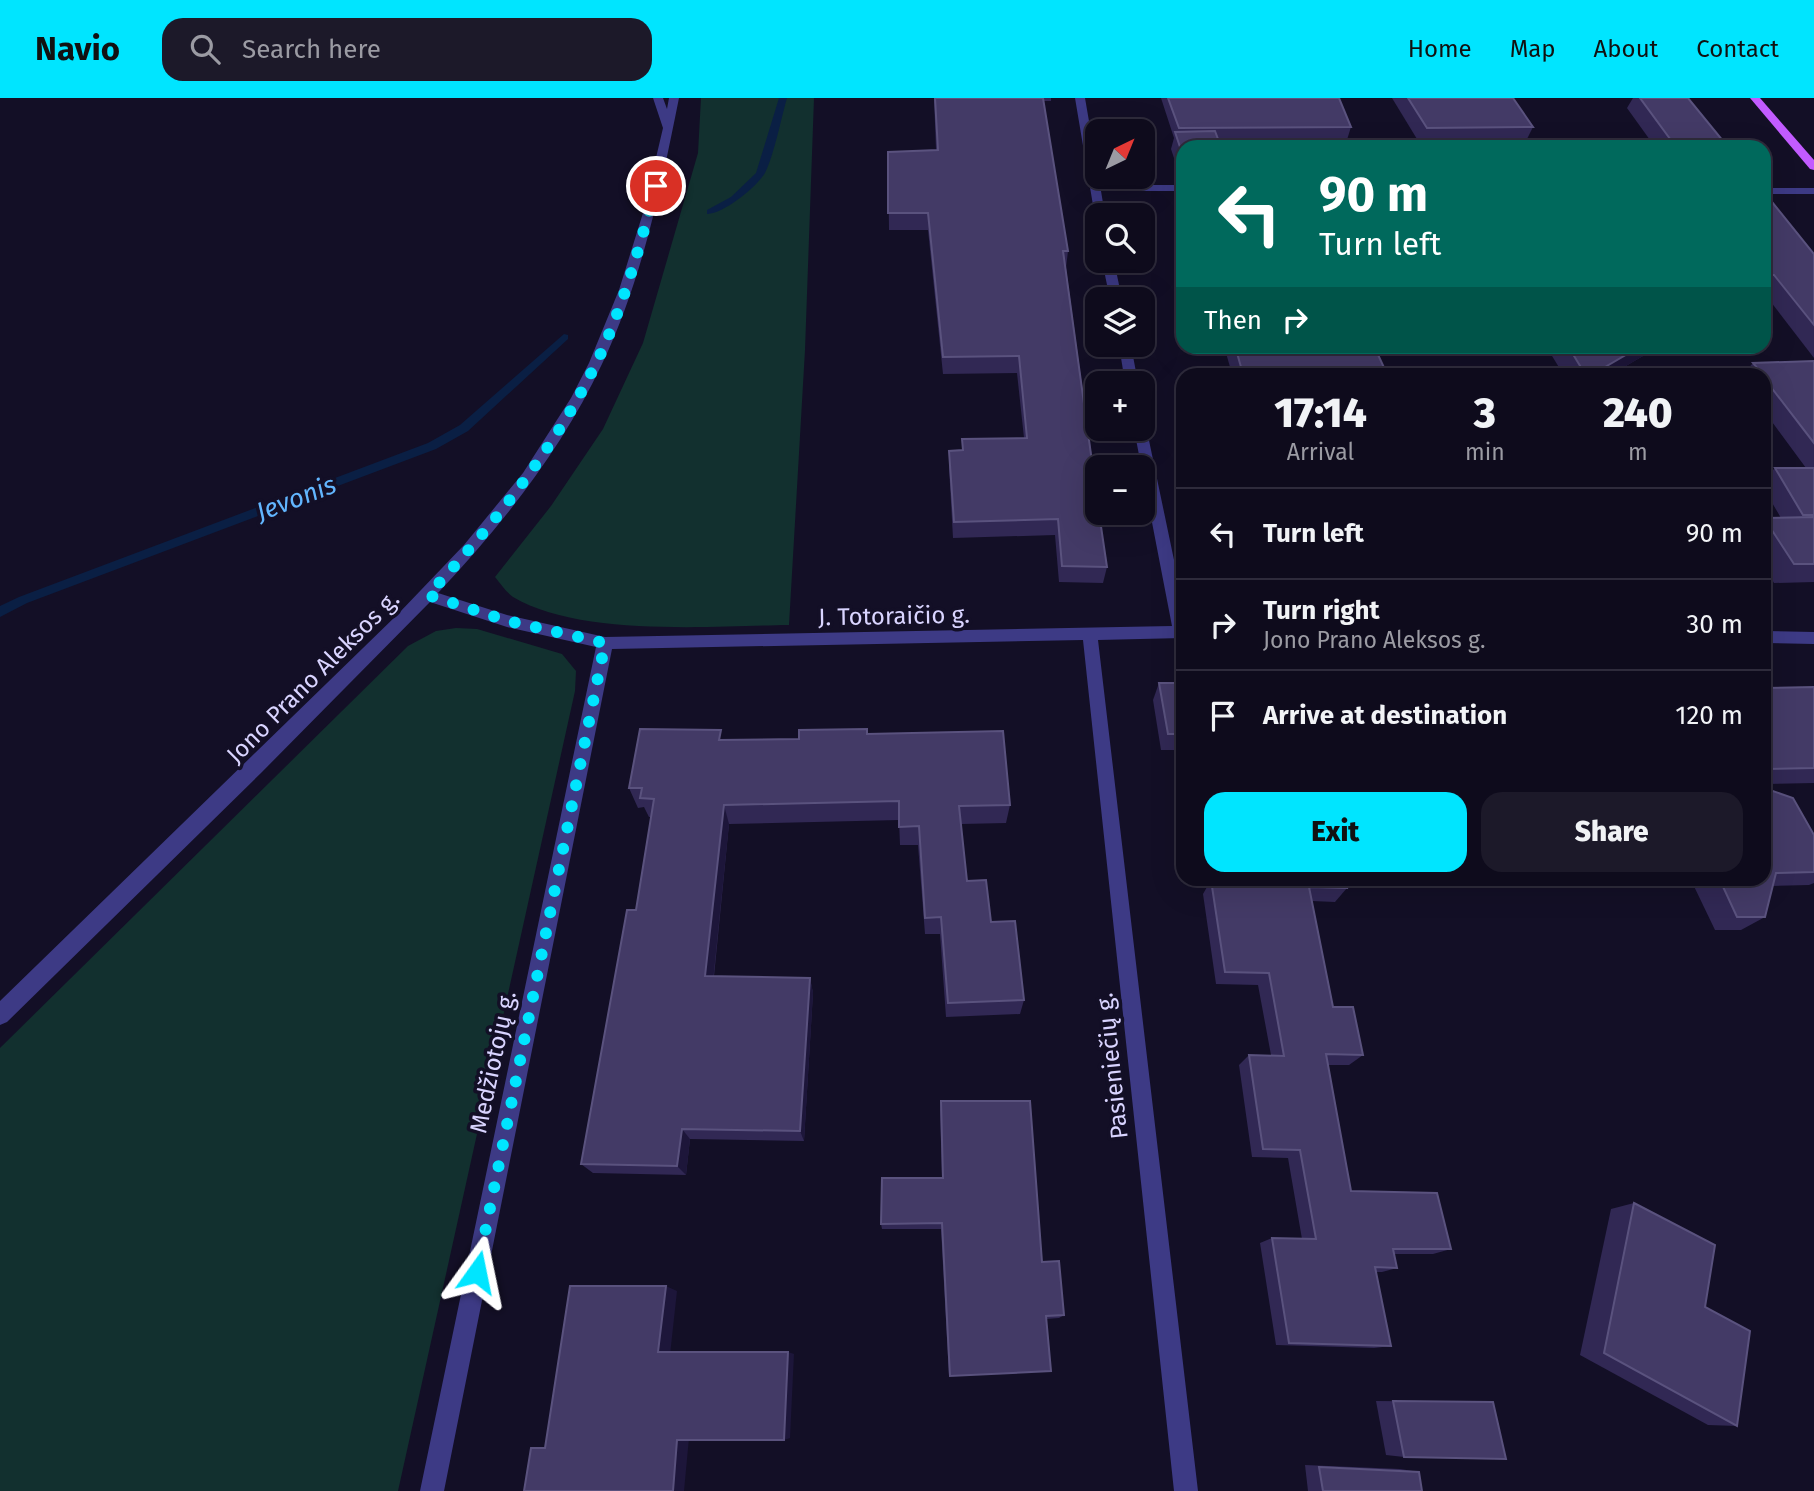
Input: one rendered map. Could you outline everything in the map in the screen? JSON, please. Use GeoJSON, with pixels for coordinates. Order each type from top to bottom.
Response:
{"type":"FeatureCollection","features":[{"type":"Feature","properties":{"kind":"main road"},"geometry":{"type":"LineString","coordinates":[[1755,98],[1814,167]]}},
{"type":"Feature","properties":{"kind":"street","name":"Jono Prano Aleksos g."},"geometry":{"type":"LineString","coordinates":[[658,98],[668,130]]}},
{"type":"Feature","properties":{"kind":"street","name":"Jono Prano Aleksos g."},"geometry":{"type":"LineString","coordinates":[[0,1015],[428,595],[516,494],[579,396],[602,351],[623,295],[661,167],[674,98]]}},
{"type":"Feature","properties":{"kind":"street"},"geometry":{"type":"LineString","coordinates":[[1080,98],[1085,130]]}},
{"type":"Feature","properties":{"kind":"street"},"geometry":{"type":"LineString","coordinates":[[1155,188],[1176,188]]}},
{"type":"Feature","properties":{"kind":"street"},"geometry":{"type":"LineString","coordinates":[[1771,191],[1814,191]]}},
{"type":"Feature","properties":{"kind":"street"},"geometry":{"type":"LineString","coordinates":[[1143,441],[1176,602]]}},
{"type":"Feature","properties":{"kind":"street","name":"J. Totoraičio g."},"geometry":{"type":"LineString","coordinates":[[428,595],[508,621],[605,643],[1176,632]]}},
{"type":"Feature","properties":{"kind":"street","name":"Pasieniečių g."},"geometry":{"type":"LineString","coordinates":[[1090,635],[1186,1491]]}},
{"type":"Feature","properties":{"kind":"street"},"geometry":{"type":"LineString","coordinates":[[1771,637],[1814,638]]}},
{"type":"Feature","properties":{"kind":"street","name":"Medžiotojų g."},"geometry":{"type":"LineString","coordinates":[[432,1491],[605,643]]}},
{"type":"Feature","properties":{"kind":"green space"},"geometry":{"type":"Polygon","coordinates":[[[701,98],[814,98],[805,350],[789,625],[686,627],[609,624],[541,610],[513,597],[495,577],[551,506],[603,429],[643,343],[698,153],[701,98]]]}},
{"type":"Feature","properties":{"kind":"green space"},"geometry":{"type":"Polygon","coordinates":[[[477,629],[562,654],[576,671],[575,691],[398,1491],[0,1491],[0,1048],[408,646],[436,631],[477,629]]]}},
{"type":"Feature","properties":{"kind":"building"},"geometry":{"type":"Polygon","coordinates":[[[935,98],[1043,98],[1068,251],[1063,251],[1085,411],[1085,441],[1089,441],[1091,455],[1085,455],[1085,525],[1101,525],[1107,567],[1062,566],[1058,519],[954,522],[949,451],[963,450],[962,439],[1027,438],[1019,356],[943,357],[928,213],[888,213],[888,152],[938,150],[935,98]]]}},
{"type":"Feature","properties":{"kind":"building"},"geometry":{"type":"Polygon","coordinates":[[[1168,98],[1339,98],[1351,127],[1179,128],[1168,98]]]}},
{"type":"Feature","properties":{"kind":"building"},"geometry":{"type":"Polygon","coordinates":[[[1408,98],[1513,98],[1533,127],[1427,128],[1408,98]]]}},
{"type":"Feature","properties":{"kind":"building"},"geometry":{"type":"Polygon","coordinates":[[[1640,98],[1688,98],[1722,140],[1671,140],[1640,98]]]}},
{"type":"Feature","properties":{"kind":"building"},"geometry":{"type":"Polygon","coordinates":[[[1215,131],[1218,140],[1178,140],[1175,132],[1215,131]]]}},
{"type":"Feature","properties":{"kind":"building"},"geometry":{"type":"Polygon","coordinates":[[[1771,201],[1814,254],[1814,325],[1774,275],[1771,275],[1771,201]]]}},
{"type":"Feature","properties":{"kind":"building"},"geometry":{"type":"Polygon","coordinates":[[[1237,354],[1378,354],[1384,368],[1241,368],[1237,354]]]}},
{"type":"Feature","properties":{"kind":"building"},"geometry":{"type":"Polygon","coordinates":[[[1573,354],[1627,354],[1603,368],[1581,368],[1573,354]]]}},
{"type":"Feature","properties":{"kind":"building"},"geometry":{"type":"Polygon","coordinates":[[[1814,361],[1814,443],[1771,387],[1771,368],[1757,368],[1753,363],[1814,361]]]}},
{"type":"Feature","properties":{"kind":"building"},"geometry":{"type":"Polygon","coordinates":[[[1775,468],[1814,468],[1814,515],[1803,515],[1775,468]]]}},
{"type":"Feature","properties":{"kind":"building"},"geometry":{"type":"Polygon","coordinates":[[[1814,517],[1814,564],[1794,564],[1771,529],[1771,518],[1814,517]]]}},
{"type":"Feature","properties":{"kind":"building"},"geometry":{"type":"Polygon","coordinates":[[[1159,683],[1176,683],[1176,734],[1168,734],[1159,683]]]}},
{"type":"Feature","properties":{"kind":"building"},"geometry":{"type":"Polygon","coordinates":[[[1814,687],[1814,768],[1771,769],[1771,688],[1814,687]]]}},
{"type":"Feature","properties":{"kind":"building"},"geometry":{"type":"Polygon","coordinates":[[[640,729],[721,730],[719,740],[799,739],[799,730],[867,729],[867,734],[1003,731],[1010,805],[959,806],[967,881],[986,880],[991,922],[1015,921],[1024,1000],[948,1003],[941,917],[925,918],[919,826],[899,827],[899,801],[724,805],[705,976],[810,978],[800,1131],[682,1129],[677,1166],[581,1164],[627,910],[636,910],[654,799],[640,798],[642,788],[629,788],[640,729]]]}},
{"type":"Feature","properties":{"kind":"building"},"geometry":{"type":"Polygon","coordinates":[[[1771,790],[1793,798],[1814,835],[1814,872],[1776,873],[1765,917],[1737,917],[1723,886],[1771,886],[1771,790]]]}},
{"type":"Feature","properties":{"kind":"building"},"geometry":{"type":"Polygon","coordinates":[[[1212,886],[1347,886],[1309,887],[1333,1007],[1353,1007],[1363,1055],[1326,1054],[1351,1191],[1437,1193],[1451,1249],[1393,1249],[1397,1268],[1375,1267],[1391,1346],[1289,1343],[1272,1238],[1316,1239],[1300,1150],[1263,1149],[1249,1055],[1284,1056],[1269,973],[1225,972],[1212,886]]]}},
{"type":"Feature","properties":{"kind":"building"},"geometry":{"type":"Polygon","coordinates":[[[941,1101],[1030,1101],[1042,1262],[1059,1261],[1064,1315],[1046,1316],[1051,1371],[950,1376],[942,1223],[881,1224],[882,1178],[943,1178],[941,1101]]]}},
{"type":"Feature","properties":{"kind":"building"},"geometry":{"type":"Polygon","coordinates":[[[1634,1203],[1715,1245],[1705,1307],[1750,1331],[1737,1426],[1604,1353],[1634,1203]]]}},
{"type":"Feature","properties":{"kind":"building"},"geometry":{"type":"Polygon","coordinates":[[[570,1286],[666,1286],[658,1352],[788,1352],[784,1440],[677,1440],[673,1491],[524,1491],[531,1448],[545,1448],[570,1286]]]}},
{"type":"Feature","properties":{"kind":"building"},"geometry":{"type":"Polygon","coordinates":[[[1393,1401],[1493,1402],[1506,1459],[1404,1457],[1393,1401]]]}},
{"type":"Feature","properties":{"kind":"building"},"geometry":{"type":"Polygon","coordinates":[[[1319,1467],[1419,1472],[1422,1491],[1323,1491],[1319,1467]]]}},
{"type":"Feature","properties":{"kind":"waterway","name":"Jevonis"},"geometry":{"type":"LineString","coordinates":[[710,212],[734,199],[760,174],[783,98]]}},
{"type":"Feature","properties":{"kind":"waterway","name":"Jevonis"},"geometry":{"type":"LineString","coordinates":[[0,612],[23,600],[432,446],[464,428],[564,337]]}},
{"type":"Feature","properties":{"kind":"route"},"geometry":{"type":"LineString","coordinates":[[477,1272],[605,643],[508,621],[428,595],[516,494],[556,437],[579,396],[602,351],[623,295],[656,186]]}}]}
